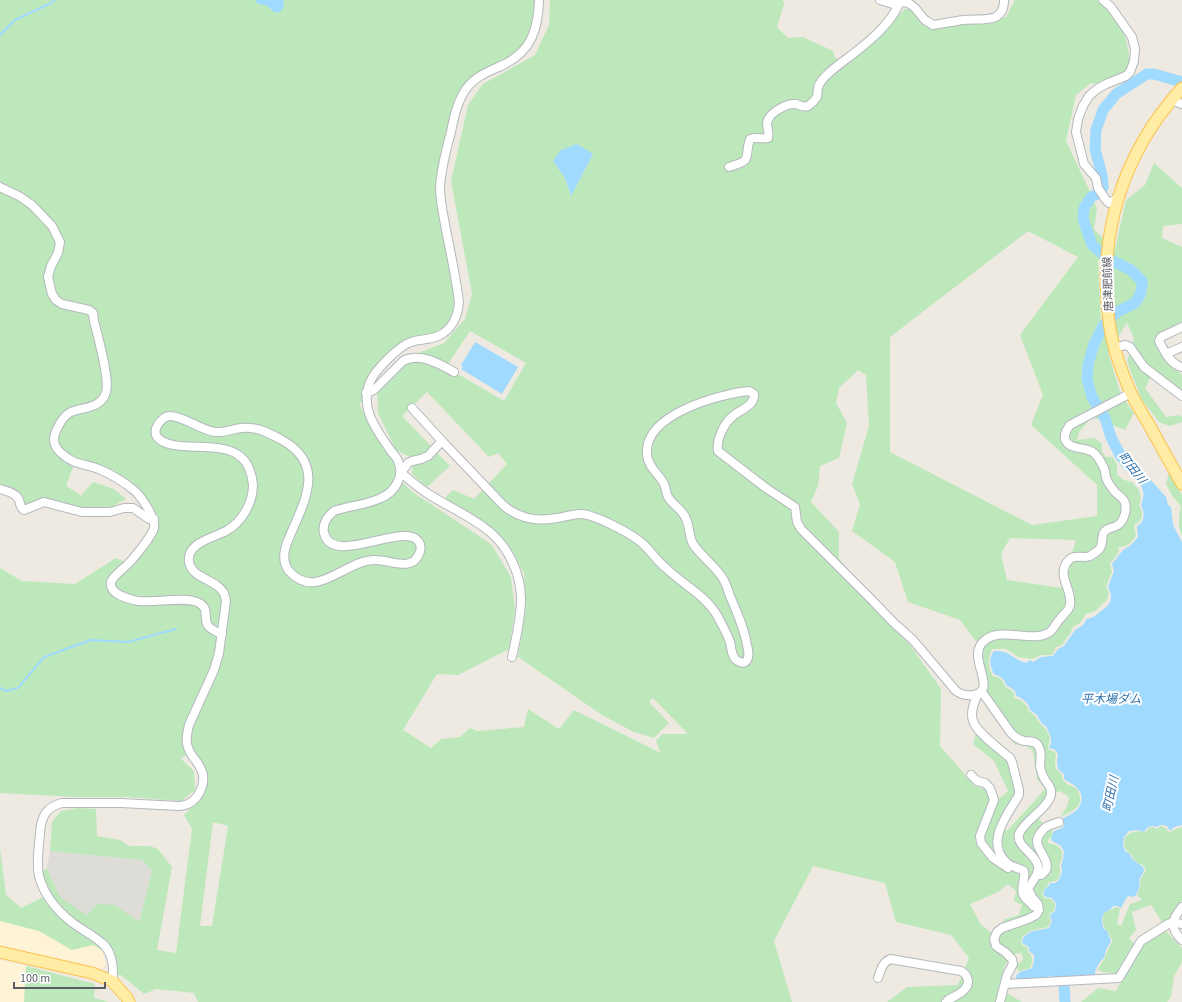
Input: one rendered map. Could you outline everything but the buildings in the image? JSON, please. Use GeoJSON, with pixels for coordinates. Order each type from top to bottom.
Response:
{"type":"FeatureCollection","features":[{"type":"Feature","properties":{"kind":"main road","name":"唐津肥前線"},"geometry":{"type":"LineString","coordinates":[[1182,88],[1152,124],[1126,175],[1112,220],[1107,250],[1105,280],[1110,330],[1127,395],[1182,484]]}},
{"type":"Feature","properties":{"kind":"main road"},"geometry":{"type":"LineString","coordinates":[[0,952],[92,974],[112,981],[130,1002]]}},
{"type":"Feature","properties":{"kind":"street"},"geometry":{"type":"LineString","coordinates":[[512,657],[519,620],[521,599],[520,582],[512,561],[503,546],[490,532],[428,494],[401,473],[398,460],[373,423],[368,412],[366,393],[370,381],[379,368],[403,347],[410,342],[438,336],[447,331],[457,315],[459,302],[440,190],[448,144],[456,111],[461,97],[476,78],[512,60],[526,48],[537,26],[539,0]]}},
{"type":"Feature","properties":{"kind":"street"},"geometry":{"type":"LineString","coordinates":[[880,0],[893,4],[904,2],[910,4],[925,20],[933,25],[953,21],[988,19],[995,17],[1001,13],[1004,8],[1004,0]]}},
{"type":"Feature","properties":{"kind":"street"},"geometry":{"type":"LineString","coordinates":[[1103,0],[1111,7],[1132,37],[1135,49],[1134,61],[1130,72],[1126,76],[1106,84],[1090,96],[1083,106],[1078,119],[1076,132],[1084,164],[1096,178],[1100,191],[1109,203],[1118,198]]}},
{"type":"Feature","properties":{"kind":"street"},"geometry":{"type":"LineString","coordinates":[[729,167],[743,162],[747,157],[750,139],[754,137],[762,139],[768,138],[768,118],[780,108],[796,104],[803,107],[808,106],[817,97],[819,84],[836,67],[854,54],[882,29],[895,14],[899,4]]}},
{"type":"Feature","properties":{"kind":"street"},"geometry":{"type":"LineString","coordinates":[[1171,100],[1182,104]]}},
{"type":"Feature","properties":{"kind":"street"},"geometry":{"type":"LineString","coordinates":[[0,188],[19,196],[32,205],[52,226],[60,242],[58,253],[51,266],[48,277],[52,294],[56,300],[62,304],[89,310],[93,313],[107,382],[106,393],[102,400],[91,408],[71,412],[63,418],[56,429],[54,439],[57,449],[66,458],[75,463],[100,470],[112,476],[135,492],[154,519],[154,527],[151,535],[131,561],[111,582],[114,593],[139,601],[189,600],[199,603],[205,609],[207,624],[214,631],[222,634]]}},
{"type":"Feature","properties":{"kind":"street"},"geometry":{"type":"LineString","coordinates":[[1182,328],[1161,337],[1159,341],[1166,354],[1178,366],[1182,367]]}},
{"type":"Feature","properties":{"kind":"street"},"geometry":{"type":"LineString","coordinates":[[1115,348],[1125,345],[1130,347],[1144,367],[1182,396]]}},
{"type":"Feature","properties":{"kind":"street"},"geometry":{"type":"LineString","coordinates":[[1166,354],[1182,347]]}},
{"type":"Feature","properties":{"kind":"street"},"geometry":{"type":"LineString","coordinates":[[366,393],[374,390],[403,361],[408,358],[416,357],[436,362],[454,372]]}},
{"type":"Feature","properties":{"kind":"street"},"geometry":{"type":"LineString","coordinates":[[412,408],[511,512],[520,516],[537,519],[557,518],[581,514],[598,519],[633,536],[643,544],[665,568],[707,602],[717,615],[730,640],[733,656],[742,663],[747,660],[749,654],[747,644],[741,620],[722,577],[692,542],[688,521],[684,514],[668,496],[666,486],[650,463],[647,455],[650,437],[664,421],[674,414],[689,407],[722,396],[740,392],[753,392],[754,396],[751,404],[733,415],[728,421],[719,439],[717,447],[718,451],[766,488],[795,507],[797,522],[801,529],[894,623],[914,640],[956,690],[962,695],[968,696],[980,693]]}},
{"type":"Feature","properties":{"kind":"street"},"geometry":{"type":"LineString","coordinates":[[1036,914],[1032,905],[1023,896],[1021,888],[1025,874],[1024,871],[1007,863],[1001,855],[997,844],[1001,825],[1019,795],[1019,790],[1010,758],[987,738],[972,719],[974,702],[984,688],[977,656],[979,647],[983,641],[990,637],[1001,634],[1041,636],[1050,631],[1067,612],[1070,606],[1071,599],[1063,576],[1064,568],[1070,559],[1074,557],[1088,557],[1098,551],[1102,546],[1103,534],[1108,528],[1117,526],[1121,522],[1125,513],[1125,503],[1123,498],[1115,492],[1107,481],[1104,467],[1094,453],[1074,446],[1066,441],[1065,435],[1070,425],[1127,395]]}},
{"type":"Feature","properties":{"kind":"street"},"geometry":{"type":"LineString","coordinates":[[112,981],[114,974],[112,960],[106,947],[97,939],[72,923],[60,912],[47,895],[39,876],[38,859],[40,830],[43,817],[48,810],[62,803],[121,803],[179,806],[187,805],[195,799],[200,792],[203,784],[203,776],[201,769],[189,750],[187,735],[189,725],[214,670],[219,653],[226,601],[224,593],[217,585],[198,575],[192,569],[189,562],[190,554],[194,547],[227,530],[240,520],[247,509],[252,494],[253,483],[251,472],[247,464],[234,452],[222,449],[164,442],[157,437],[156,432],[158,425],[162,419],[169,416],[179,418],[206,430],[219,432],[243,427],[256,428],[290,444],[298,451],[304,459],[308,470],[309,481],[307,491],[287,541],[284,561],[287,568],[293,575],[307,582],[315,583],[324,581],[349,567],[364,561],[376,560],[408,564],[415,561],[421,551],[421,546],[417,539],[409,536],[398,536],[340,547],[327,540],[324,534],[324,527],[329,516],[334,511],[381,498],[390,493],[396,486],[401,473],[408,463],[428,456],[442,441]]}},
{"type":"Feature","properties":{"kind":"street"},"geometry":{"type":"LineString","coordinates":[[0,489],[12,493],[18,498],[21,508],[24,510],[44,502],[82,512],[110,512],[124,508],[133,508],[149,519],[154,519]]}},
{"type":"Feature","properties":{"kind":"street"},"geometry":{"type":"LineString","coordinates":[[980,693],[1016,738],[1023,741],[1031,741],[1040,747],[1040,766],[1043,777],[1052,792],[1049,800],[1018,835],[1018,841],[1036,860],[1038,868],[1036,875],[1028,889],[1038,904],[1039,910],[1028,919],[1002,928],[996,932],[994,939],[996,946],[1012,959],[1013,964],[1007,975],[1006,984],[1001,998],[994,1002]]}},
{"type":"Feature","properties":{"kind":"street"},"geometry":{"type":"LineString","coordinates":[[970,775],[977,781],[990,788],[994,800],[980,836],[981,843],[993,858],[1010,870],[1014,867]]}},
{"type":"Feature","properties":{"kind":"street"},"geometry":{"type":"LineString","coordinates":[[1036,875],[1042,875],[1046,870],[1046,863],[1038,846],[1037,838],[1045,826],[1059,822]]}},
{"type":"Feature","properties":{"kind":"street"},"geometry":{"type":"LineString","coordinates":[[1182,907],[1175,916],[1173,922],[1175,934],[1182,940]]}},
{"type":"Feature","properties":{"kind":"street"},"geometry":{"type":"LineString","coordinates":[[1006,984],[1120,978],[1141,941],[1173,922],[1182,924]]}},
{"type":"Feature","properties":{"kind":"street"},"geometry":{"type":"LineString","coordinates":[[878,978],[882,966],[890,959],[961,971],[966,974],[968,980],[967,986],[964,990],[946,1002]]}},
{"type":"Feature","properties":{"kind":"shaded area"},"geometry":{"type":"Polygon","coordinates":[[[50,851],[142,860],[152,871],[139,922],[87,916],[60,897],[47,868],[50,851]]]}},
{"type":"Feature","properties":{"kind":"shaded area"},"geometry":{"type":"Polygon","coordinates":[[[0,921],[39,931],[72,949],[94,945],[102,950],[106,964],[100,970],[0,945],[0,921]]]}},
{"type":"Feature","properties":{"kind":"shaded area"},"geometry":{"type":"Polygon","coordinates":[[[0,960],[26,966],[24,1002],[0,1002],[0,960]]]}},
{"type":"Feature","properties":{"kind":"green space"},"geometry":{"type":"Polygon","coordinates":[[[0,0],[535,0],[533,27],[529,37],[521,48],[510,57],[495,63],[474,75],[463,86],[456,99],[450,117],[440,157],[437,179],[456,303],[455,316],[442,330],[419,336],[393,350],[375,367],[366,380],[362,392],[362,402],[359,404],[382,446],[397,466],[395,476],[414,493],[491,544],[511,577],[515,611],[509,649],[458,675],[437,674],[403,730],[431,748],[441,739],[460,737],[470,728],[477,731],[524,727],[528,709],[559,729],[574,710],[661,753],[656,741],[662,734],[688,734],[653,698],[649,702],[669,723],[654,738],[634,732],[602,715],[518,657],[526,610],[524,573],[508,544],[488,525],[445,498],[453,490],[474,499],[507,464],[498,453],[489,457],[427,392],[402,416],[450,466],[427,487],[412,474],[413,459],[396,450],[378,413],[377,388],[403,359],[444,343],[465,319],[472,294],[451,181],[468,105],[483,84],[535,55],[549,25],[550,0],[783,0],[784,4],[777,27],[788,38],[803,37],[833,51],[835,58],[850,63],[905,9],[914,9],[938,26],[1006,17],[1015,0],[1104,0],[1125,33],[1131,66],[1111,86],[1091,83],[1076,95],[1066,141],[1097,209],[1094,229],[1115,250],[1126,200],[1145,185],[1154,163],[1182,188],[1182,224],[1163,226],[1162,238],[1182,247],[1182,323],[1156,337],[1161,355],[1182,375],[1182,394],[1154,371],[1145,388],[1166,417],[1180,415],[1182,417],[1182,422],[1170,426],[1159,422],[1142,400],[1127,362],[1134,338],[1127,323],[1108,352],[1121,395],[1134,413],[1125,430],[1092,417],[1079,432],[1077,440],[1095,438],[1102,444],[1102,452],[1106,457],[1113,457],[1117,465],[1117,475],[1124,480],[1132,482],[1139,490],[1141,498],[1139,505],[1142,511],[1142,516],[1141,519],[1134,525],[1136,536],[1128,544],[1118,547],[1119,551],[1110,563],[1112,572],[1106,586],[1109,593],[1107,600],[1096,611],[1086,614],[1081,622],[1072,628],[1062,645],[1056,647],[1052,655],[1042,655],[1032,659],[1018,657],[1006,649],[992,649],[989,659],[989,666],[993,676],[1001,679],[1005,687],[1014,693],[1014,698],[1020,700],[1026,705],[1029,711],[1045,728],[1050,737],[1048,749],[1056,754],[1056,769],[1061,773],[1063,780],[1067,784],[1076,788],[1080,797],[1077,807],[1071,812],[1061,816],[1068,804],[1069,797],[1060,791],[1048,795],[1033,814],[1043,823],[1044,832],[1051,830],[1053,833],[1048,840],[1048,843],[1057,846],[1061,850],[1062,857],[1059,865],[1060,874],[1058,879],[1053,882],[1049,882],[1042,894],[1045,898],[1051,899],[1055,904],[1054,910],[1049,915],[1051,921],[1048,927],[1030,931],[1022,937],[1021,944],[1028,948],[1028,952],[1032,958],[1030,968],[1019,971],[1015,966],[1023,960],[1022,953],[1012,954],[1005,965],[998,990],[1022,1002],[887,1002],[907,987],[958,985],[969,958],[951,935],[896,922],[885,883],[813,866],[774,941],[792,1002],[198,1002],[194,993],[156,989],[144,994],[121,975],[115,975],[109,955],[94,945],[72,950],[39,931],[0,921],[0,848],[6,895],[21,908],[43,897],[40,874],[47,868],[60,897],[87,915],[97,904],[115,905],[139,922],[152,871],[142,860],[50,851],[52,822],[61,811],[78,808],[96,809],[97,836],[120,840],[129,846],[150,846],[158,849],[172,867],[157,950],[176,953],[192,829],[184,815],[205,794],[194,752],[180,758],[194,771],[195,790],[181,801],[127,797],[77,797],[0,793],[0,568],[22,581],[75,584],[116,558],[134,566],[156,531],[157,515],[124,478],[97,473],[74,465],[66,486],[81,496],[93,482],[114,489],[126,499],[109,508],[80,507],[41,501],[26,507],[19,492],[0,485],[0,0]],[[593,154],[565,178],[571,196],[593,154]],[[1028,231],[890,337],[890,452],[1032,525],[1097,516],[1097,485],[1031,425],[1043,395],[1020,335],[1078,257],[1028,231]],[[1098,260],[1101,324],[1115,308],[1113,269],[1098,260]],[[470,331],[446,367],[504,401],[526,363],[470,331]],[[858,370],[839,388],[836,403],[847,423],[839,458],[820,466],[818,486],[811,502],[839,532],[839,558],[866,599],[910,645],[941,689],[940,746],[974,785],[987,790],[993,804],[1008,791],[994,761],[973,744],[976,733],[1008,761],[1016,794],[997,824],[1007,831],[1045,789],[1037,779],[1033,751],[1022,743],[1015,745],[981,698],[987,689],[979,656],[983,645],[975,640],[960,620],[908,602],[895,562],[852,531],[860,504],[852,484],[869,426],[866,375],[858,370]],[[1010,538],[1001,554],[1007,580],[1061,588],[1076,540],[1010,538]],[[213,822],[200,926],[212,926],[228,826],[213,822]],[[1008,884],[998,892],[970,904],[981,925],[992,933],[1005,919],[1019,915],[1022,905],[1014,901],[1016,891],[1008,884]]]}},
{"type":"Feature","properties":{"kind":"green space"},"geometry":{"type":"Polygon","coordinates":[[[1169,473],[1182,494],[1182,535],[1179,525],[1181,506],[1173,497],[1166,484],[1169,473]]]}},
{"type":"Feature","properties":{"kind":"green space"},"geometry":{"type":"Polygon","coordinates":[[[1161,826],[1166,828],[1168,832],[1182,827],[1182,901],[1168,919],[1162,922],[1151,905],[1132,912],[1136,930],[1129,938],[1134,944],[1116,973],[1102,972],[1098,969],[1113,941],[1104,927],[1103,918],[1105,912],[1115,907],[1120,909],[1117,924],[1121,926],[1130,904],[1142,900],[1137,895],[1141,885],[1140,880],[1146,870],[1143,865],[1137,863],[1131,854],[1126,850],[1124,844],[1125,837],[1132,832],[1137,831],[1145,833],[1149,828],[1153,827],[1156,829],[1161,826]]]}},
{"type":"Feature","properties":{"kind":"green space"},"geometry":{"type":"Polygon","coordinates":[[[1166,931],[1182,948],[1182,962],[1174,976],[1171,997],[1167,1002],[1081,1002],[1098,988],[1116,991],[1140,946],[1166,931]]]}},
{"type":"Feature","properties":{"kind":"green space"},"geometry":{"type":"Polygon","coordinates":[[[26,966],[95,984],[94,998],[109,1002],[24,1002],[26,966]]]}},
{"type":"Feature","properties":{"kind":"water"},"geometry":{"type":"Polygon","coordinates":[[[255,0],[283,0],[284,6],[281,11],[277,13],[266,5],[258,4],[255,0]]]}},
{"type":"Feature","properties":{"kind":"water"},"geometry":{"type":"Polygon","coordinates":[[[577,144],[593,154],[571,196],[565,178],[553,161],[561,150],[577,144]]]}},
{"type":"Feature","properties":{"kind":"water"},"geometry":{"type":"Polygon","coordinates":[[[475,342],[518,367],[502,394],[461,369],[463,367],[461,365],[475,342]]]}},
{"type":"Feature","properties":{"kind":"water","name":"平木場ダム"},"geometry":{"type":"Polygon","coordinates":[[[1121,447],[1166,497],[1168,505],[1171,507],[1173,525],[1182,542],[1182,825],[1174,827],[1171,830],[1163,825],[1148,827],[1144,832],[1137,830],[1129,831],[1124,837],[1123,845],[1125,851],[1130,854],[1132,859],[1143,867],[1144,871],[1139,880],[1140,886],[1136,895],[1133,897],[1127,897],[1121,908],[1113,906],[1104,913],[1102,918],[1103,928],[1107,931],[1111,941],[1104,958],[1099,963],[1095,976],[1052,978],[1052,976],[1049,976],[1049,979],[1016,980],[1016,976],[1020,972],[1032,968],[1034,961],[1034,955],[1029,951],[1029,947],[1022,943],[1023,938],[1030,932],[1049,928],[1052,921],[1050,915],[1055,911],[1056,904],[1052,898],[1046,897],[1043,894],[1050,883],[1055,883],[1059,880],[1062,872],[1061,866],[1064,852],[1061,846],[1052,841],[1051,838],[1054,831],[1062,828],[1064,825],[1062,820],[1079,808],[1082,798],[1077,788],[1064,779],[1064,774],[1058,769],[1058,754],[1054,749],[1049,748],[1051,744],[1051,737],[1046,726],[1042,724],[1037,715],[1030,710],[1028,704],[1016,696],[1015,691],[1006,685],[1002,678],[994,674],[990,660],[994,651],[1007,653],[1026,663],[1030,660],[1033,662],[1041,657],[1053,656],[1058,649],[1064,646],[1075,630],[1083,625],[1087,619],[1095,616],[1109,604],[1111,595],[1108,587],[1114,571],[1112,564],[1123,550],[1131,545],[1138,537],[1137,526],[1142,522],[1144,517],[1141,505],[1143,490],[1131,472],[1122,466],[1118,459],[1118,455],[1124,452],[1121,447]]]}},
{"type":"Feature","properties":{"kind":"waterway"},"geometry":{"type":"LineString","coordinates":[[0,35],[15,20],[55,0]]}},
{"type":"Feature","properties":{"kind":"waterway","name":"町田川"},"geometry":{"type":"LineString","coordinates":[[1129,466],[1120,455],[1111,437],[1105,418],[1092,397],[1087,379],[1088,365],[1094,344],[1103,326],[1117,312],[1135,303],[1140,295],[1142,281],[1131,270],[1109,259],[1092,245],[1083,219],[1084,208],[1091,197],[1100,193],[1103,187],[1102,175],[1095,149],[1096,130],[1103,110],[1116,94],[1147,74],[1154,74],[1182,82]]}},
{"type":"Feature","properties":{"kind":"waterway"},"geometry":{"type":"LineString","coordinates":[[0,688],[6,691],[18,688],[44,657],[91,640],[128,642],[176,629]]}},
{"type":"Feature","properties":{"kind":"waterway","name":"町田川"},"geometry":{"type":"LineString","coordinates":[[1064,985],[1065,1002]]}}]}
